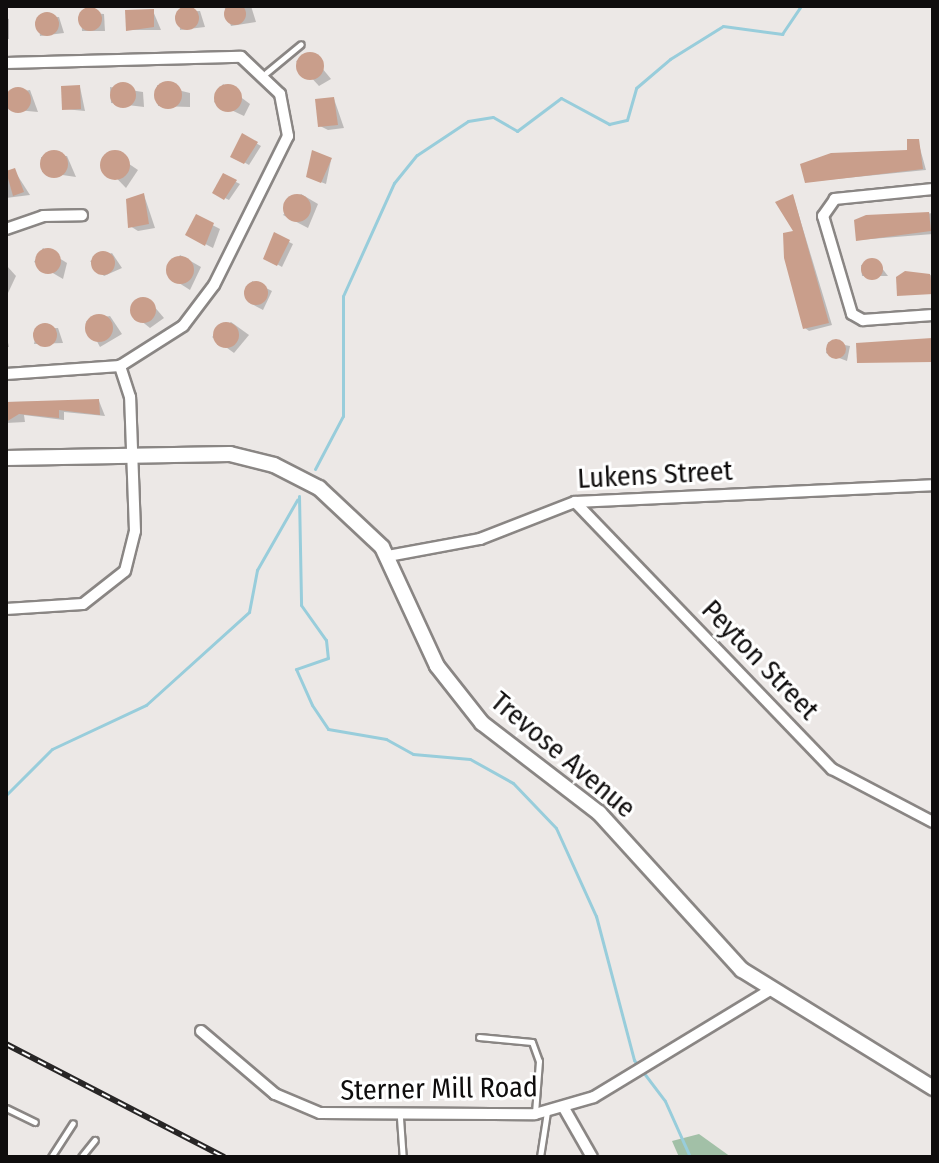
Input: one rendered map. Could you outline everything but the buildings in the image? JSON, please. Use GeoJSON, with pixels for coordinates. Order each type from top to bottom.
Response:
{"type":"FeatureCollection","features":[{"type":"Feature","properties":{"kind":"street"},"geometry":{"type":"LineString","coordinates":[[6,63],[224,52],[266,73],[288,112],[283,154],[203,304],[157,348],[120,366],[6,374]]}},
{"type":"Feature","properties":{"kind":"street"},"geometry":{"type":"LineString","coordinates":[[933,189],[835,199],[825,208],[846,303],[863,320],[933,315]]}},
{"type":"Feature","properties":{"kind":"street"},"geometry":{"type":"LineString","coordinates":[[6,229],[43,216],[82,215]]}},
{"type":"Feature","properties":{"kind":"street"},"geometry":{"type":"LineString","coordinates":[[6,609],[83,604],[118,582],[134,545],[130,397],[120,366]]}},
{"type":"Feature","properties":{"kind":"street","name":"Trevose Avenue"},"geometry":{"type":"LineString","coordinates":[[6,458],[131,453],[230,454],[299,476],[319,488],[388,556],[429,651],[467,708],[599,813],[718,949],[768,991],[933,1088]]}},
{"type":"Feature","properties":{"kind":"street","name":"Lukens Street"},"geometry":{"type":"LineString","coordinates":[[388,556],[480,539],[575,502],[933,485]]}},
{"type":"Feature","properties":{"kind":"street","name":"Peyton Street"},"geometry":{"type":"LineString","coordinates":[[575,502],[832,769],[933,822]]}},
{"type":"Feature","properties":{"kind":"street","name":"Sterner Mill Road"},"geometry":{"type":"LineString","coordinates":[[201,1031],[255,1080],[296,1105],[331,1116],[400,1118],[535,1114],[564,1108],[644,1069],[768,991]]}},
{"type":"Feature","properties":{"kind":"street"},"geometry":{"type":"LineString","coordinates":[[564,1108],[592,1157]]}},
{"type":"Feature","properties":{"kind":"lane"},"geometry":{"type":"LineString","coordinates":[[266,73],[301,44]]}},
{"type":"Feature","properties":{"kind":"lane"},"geometry":{"type":"LineString","coordinates":[[479,1037],[532,1042],[539,1061],[535,1114]]}},
{"type":"Feature","properties":{"kind":"lane"},"geometry":{"type":"LineString","coordinates":[[6,1108],[35,1122]]}},
{"type":"Feature","properties":{"kind":"lane"},"geometry":{"type":"LineString","coordinates":[[540,1157],[547,1112]]}},
{"type":"Feature","properties":{"kind":"lane"},"geometry":{"type":"LineString","coordinates":[[400,1118],[403,1157]]}},
{"type":"Feature","properties":{"kind":"lane"},"geometry":{"type":"LineString","coordinates":[[51,1157],[73,1123]]}},
{"type":"Feature","properties":{"kind":"lane"},"geometry":{"type":"LineString","coordinates":[[81,1157],[95,1140]]}},
{"type":"Feature","properties":{"kind":"green space"},"geometry":{"type":"Polygon","coordinates":[[[699,1134],[731,1157],[679,1157],[672,1141],[699,1134]]]}},
{"type":"Feature","properties":{"kind":"waterway"},"geometry":{"type":"LineString","coordinates":[[315,469],[343,416],[343,296],[394,183],[417,155],[468,121],[493,117],[517,131],[561,98],[609,124],[627,120],[636,88],[670,59],[723,26],[782,34],[801,6]]}},
{"type":"Feature","properties":{"kind":"waterway"},"geometry":{"type":"LineString","coordinates":[[299,496],[301,605],[326,640],[328,658],[296,669],[312,705],[328,729],[386,739],[413,754],[470,759],[513,783],[556,828],[596,916],[634,1060],[665,1101],[690,1157]]}},
{"type":"Feature","properties":{"kind":"waterway"},"geometry":{"type":"LineString","coordinates":[[6,795],[52,749],[146,705],[249,612],[257,570],[297,500]]}},
{"type":"Feature","properties":{"kind":"railway"},"geometry":{"type":"LineString","coordinates":[[6,1044],[224,1157]]}}]}
